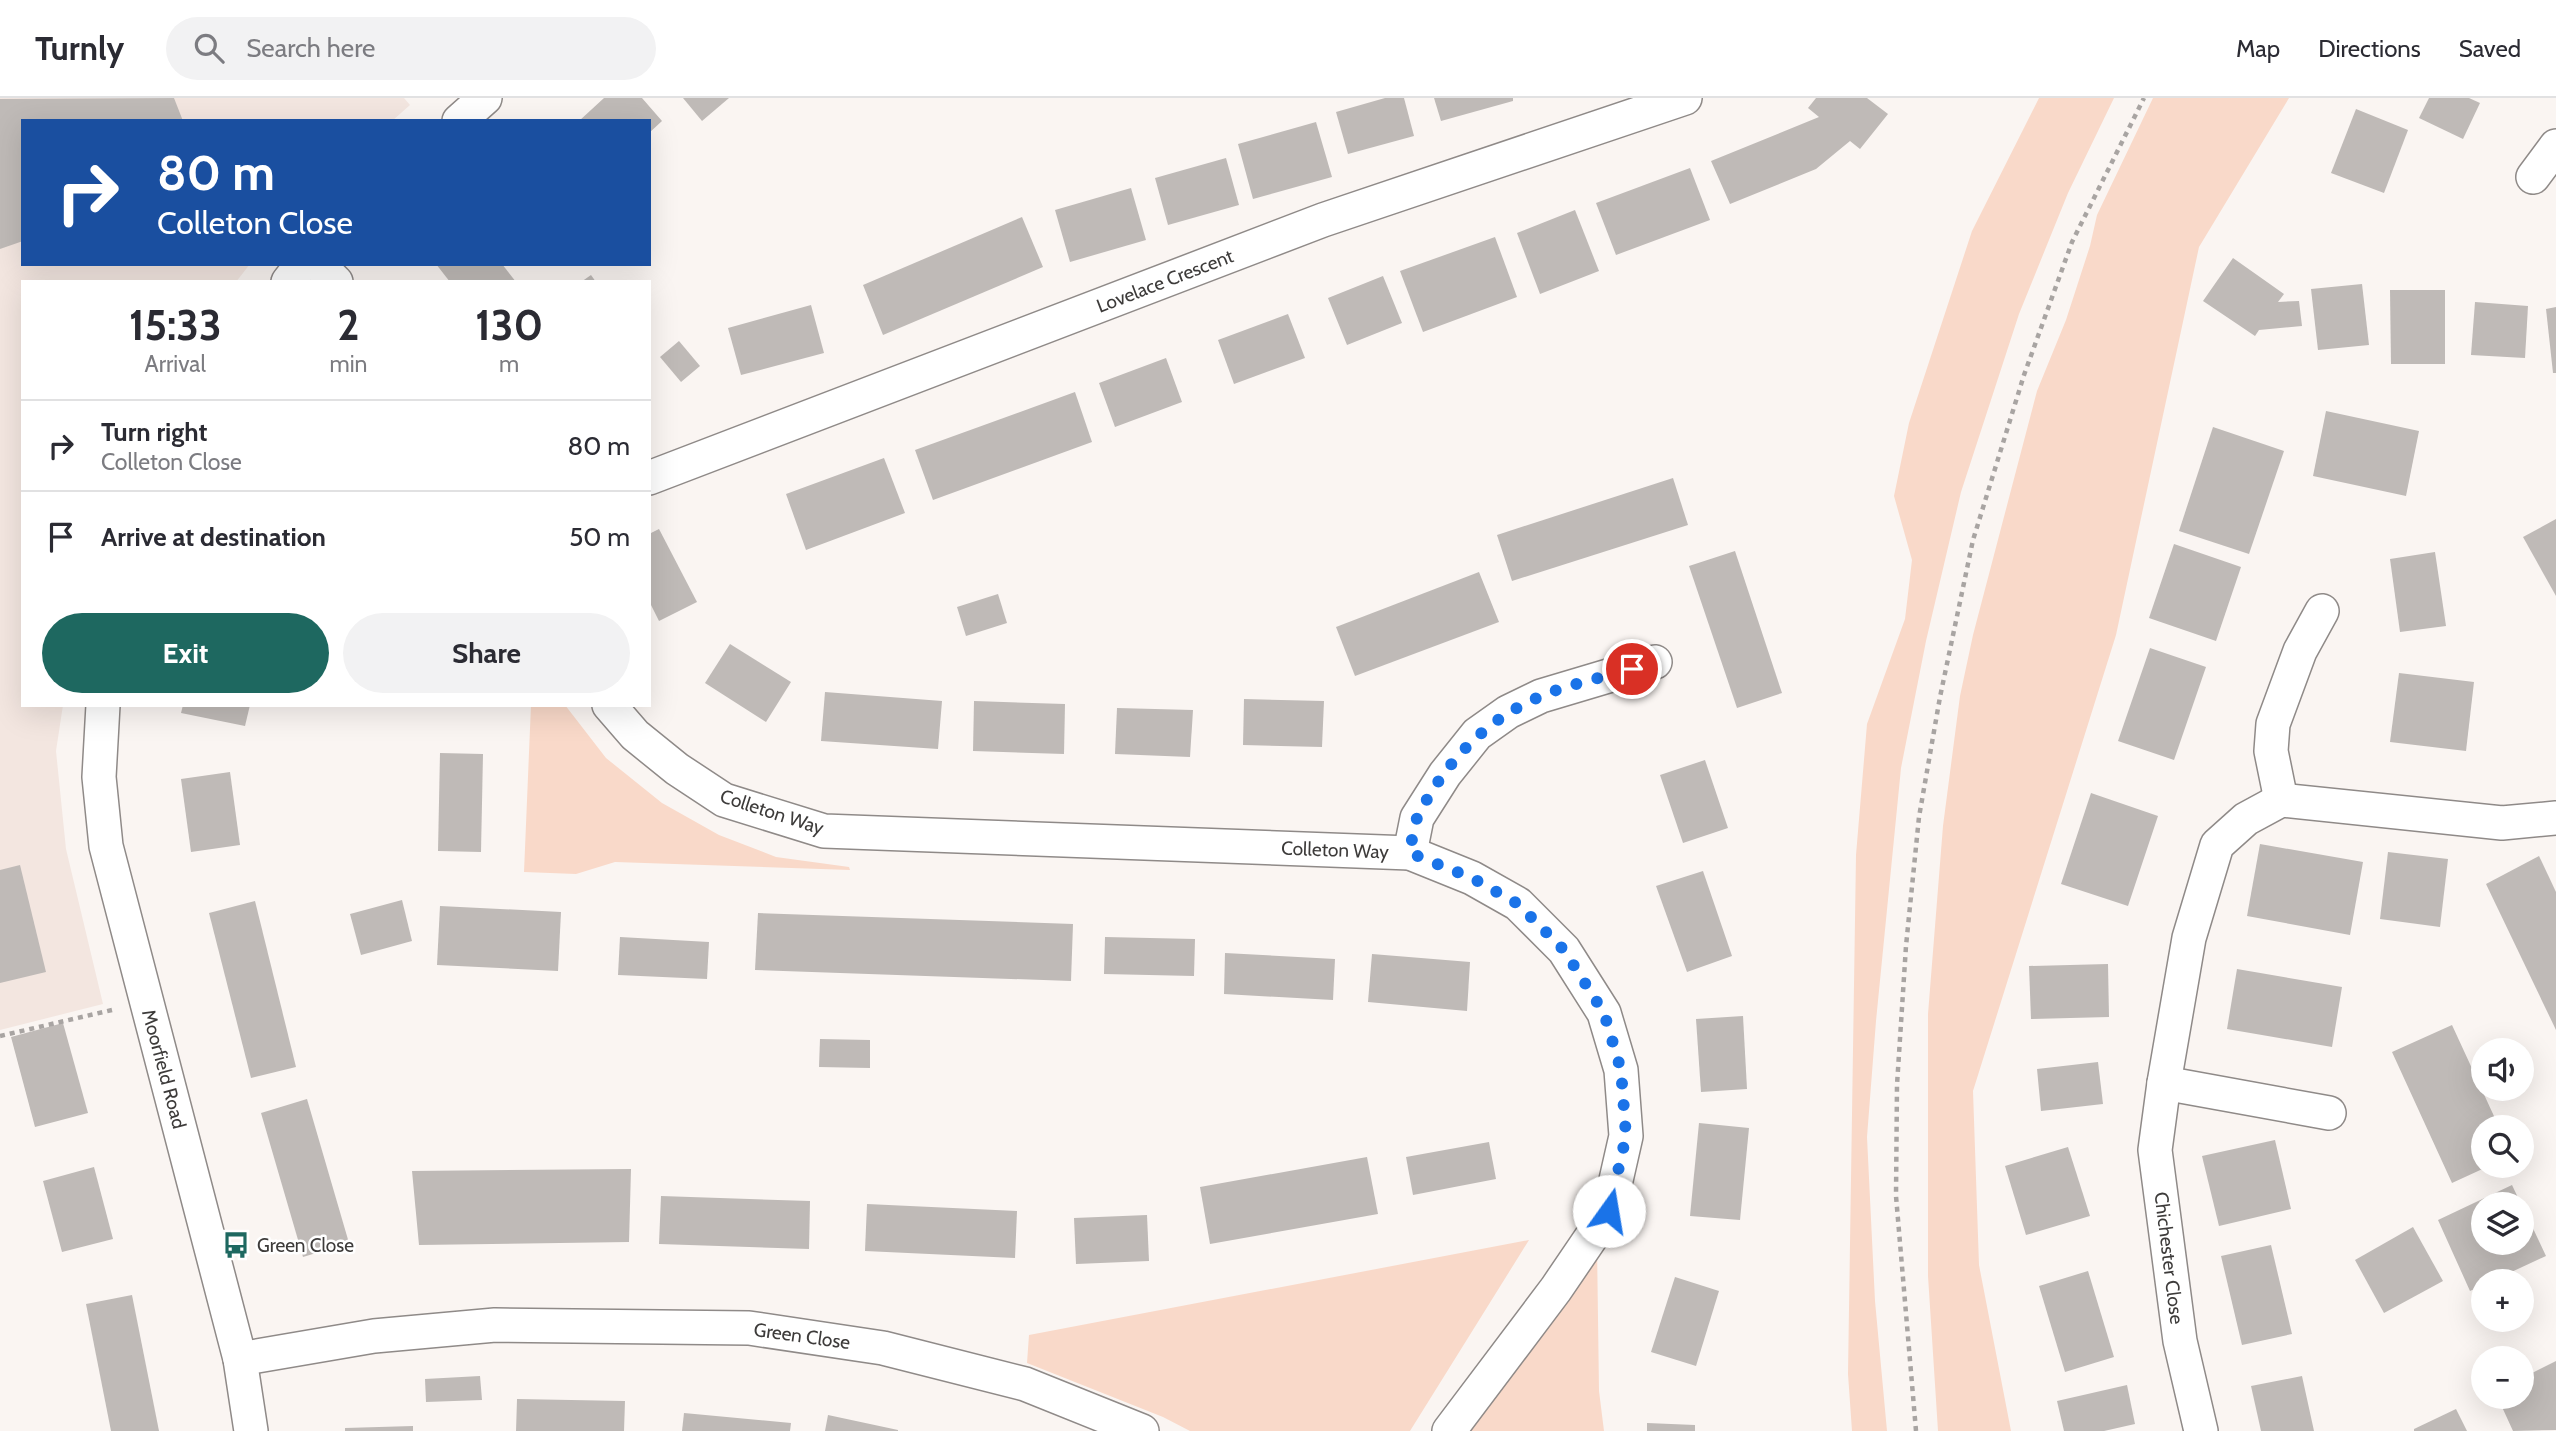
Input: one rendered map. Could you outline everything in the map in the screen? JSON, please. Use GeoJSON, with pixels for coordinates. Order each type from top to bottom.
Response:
{"type":"FeatureCollection","features":[{"type":"Feature","properties":{"kind":"street"},"geometry":{"type":"LineString","coordinates":[[461,119],[485,98]]}},
{"type":"Feature","properties":{"kind":"street","name":"Lovelace Crescent"},"geometry":{"type":"LineString","coordinates":[[651,477],[1324,220],[1685,98]]}},
{"type":"Feature","properties":{"kind":"street"},"geometry":{"type":"LineString","coordinates":[[2533,177],[2556,146]]}},
{"type":"Feature","properties":{"kind":"street"},"geometry":{"type":"LineString","coordinates":[[290,280],[300,266]]}},
{"type":"Feature","properties":{"kind":"street"},"geometry":{"type":"LineString","coordinates":[[320,266],[335,280]]}},
{"type":"Feature","properties":{"kind":"street"},"geometry":{"type":"LineString","coordinates":[[2322,611],[2300,651],[2273,724],[2271,751],[2281,800],[2502,823],[2556,818]]}},
{"type":"Feature","properties":{"kind":"street"},"geometry":{"type":"LineString","coordinates":[[1410,853],[1417,818],[1444,774],[1477,734],[1508,712],[1541,696],[1655,663]]}},
{"type":"Feature","properties":{"kind":"street","name":"Moorfield Road"},"geometry":{"type":"LineString","coordinates":[[103,707],[99,777],[106,845],[240,1359],[250,1431]]}},
{"type":"Feature","properties":{"kind":"street","name":"Colleton Way"},"geometry":{"type":"LineString","coordinates":[[611,707],[635,735],[677,769],[724,800],[824,831],[1410,853],[1472,878],[1518,904],[1564,950],[1604,1013],[1621,1070],[1626,1136],[1609,1211],[1556,1289],[1450,1431]]}},
{"type":"Feature","properties":{"kind":"street","name":"Chichester Close"},"geometry":{"type":"LineString","coordinates":[[2201,1431],[2180,1341],[2155,1150],[2189,938],[2217,845],[2246,819],[2281,800]]}},
{"type":"Feature","properties":{"kind":"street"},"geometry":{"type":"LineString","coordinates":[[2164,1083],[2329,1113]]}},
{"type":"Feature","properties":{"kind":"street","name":"Green Close"},"geometry":{"type":"LineString","coordinates":[[240,1359],[374,1336],[495,1325],[749,1328],[883,1348],[1025,1384],[1142,1431]]}},
{"type":"Feature","properties":{"kind":"path"},"geometry":{"type":"LineString","coordinates":[[1916,1431],[1896,1196],[1897,1085],[1906,946],[1921,804],[1973,540],[2024,375],[2072,242],[2144,98]]}},
{"type":"Feature","properties":{"kind":"path"},"geometry":{"type":"LineString","coordinates":[[0,1036],[146,1002]]}},
{"type":"Feature","properties":{"kind":"shaded area"},"geometry":{"type":"Polygon","coordinates":[[[0,98],[404,98],[410,105],[394,119],[21,119],[21,266],[248,266],[238,280],[21,280],[21,707],[63,707],[56,751],[66,849],[103,1004],[0,1030],[0,98]]]}},
{"type":"Feature","properties":{"kind":"shaded area"},"geometry":{"type":"Polygon","coordinates":[[[2039,98],[2114,98],[2068,193],[2019,314],[1961,492],[1926,641],[1901,768],[1867,1137],[1875,1301],[1887,1431],[1852,1431],[1848,1374],[1856,855],[1867,724],[1905,619],[1912,560],[1894,496],[1909,423],[1972,231],[2039,98]]]}},
{"type":"Feature","properties":{"kind":"shaded area"},"geometry":{"type":"Polygon","coordinates":[[[2153,98],[2289,98],[2199,247],[2116,635],[1973,1091],[1979,1265],[2011,1431],[1938,1431],[1928,1276],[1928,1014],[1943,826],[1960,696],[1973,635],[2037,391],[2066,320],[2097,215],[2153,98]]]}},
{"type":"Feature","properties":{"kind":"shaded area"},"geometry":{"type":"Polygon","coordinates":[[[531,707],[567,707],[606,758],[662,803],[719,835],[776,857],[849,867],[850,870],[615,862],[576,874],[524,872],[531,707]]]}},
{"type":"Feature","properties":{"kind":"shaded area"},"geometry":{"type":"Polygon","coordinates":[[[1529,1240],[1410,1431],[1190,1431],[1163,1417],[1027,1363],[1029,1335],[1529,1240]]]}},
{"type":"Feature","properties":{"kind":"shaded area"},"geometry":{"type":"Polygon","coordinates":[[[1597,1245],[1599,1391],[1604,1431],[1462,1431],[1597,1245]]]}},
{"type":"Feature","properties":{"kind":"building"},"geometry":{"type":"Polygon","coordinates":[[[174,98],[182,119],[21,119],[21,242],[0,249],[0,99],[174,98]]]}},
{"type":"Feature","properties":{"kind":"building"},"geometry":{"type":"Polygon","coordinates":[[[604,98],[642,98],[662,121],[651,131],[651,119],[581,119],[604,98]]]}},
{"type":"Feature","properties":{"kind":"building"},"geometry":{"type":"Polygon","coordinates":[[[683,98],[729,98],[702,121],[683,98]]]}},
{"type":"Feature","properties":{"kind":"building"},"geometry":{"type":"Polygon","coordinates":[[[1385,98],[1404,98],[1414,136],[1348,154],[1336,112],[1385,98]]]}},
{"type":"Feature","properties":{"kind":"building"},"geometry":{"type":"Polygon","coordinates":[[[1434,98],[1513,98],[1513,101],[1441,121],[1434,98]]]}},
{"type":"Feature","properties":{"kind":"building"},"geometry":{"type":"Polygon","coordinates":[[[1816,98],[1867,98],[1888,114],[1860,149],[1850,141],[1816,169],[1730,204],[1711,161],[1819,117],[1808,108],[1816,98]]]}},
{"type":"Feature","properties":{"kind":"building"},"geometry":{"type":"Polygon","coordinates":[[[2429,98],[2469,98],[2480,103],[2463,139],[2419,118],[2429,98]]]}},
{"type":"Feature","properties":{"kind":"building"},"geometry":{"type":"Polygon","coordinates":[[[2356,109],[2408,130],[2384,193],[2331,173],[2356,109]]]}},
{"type":"Feature","properties":{"kind":"building"},"geometry":{"type":"Polygon","coordinates":[[[1316,122],[1332,177],[1253,199],[1238,144],[1316,122]]]}},
{"type":"Feature","properties":{"kind":"building"},"geometry":{"type":"Polygon","coordinates":[[[1226,158],[1239,205],[1168,225],[1155,178],[1226,158]]]}},
{"type":"Feature","properties":{"kind":"building"},"geometry":{"type":"Polygon","coordinates":[[[1690,168],[1710,220],[1616,255],[1596,203],[1690,168]]]}},
{"type":"Feature","properties":{"kind":"building"},"geometry":{"type":"Polygon","coordinates":[[[1131,188],[1146,240],[1070,262],[1055,210],[1131,188]]]}},
{"type":"Feature","properties":{"kind":"building"},"geometry":{"type":"Polygon","coordinates":[[[1575,210],[1599,271],[1540,294],[1517,233],[1575,210]]]}},
{"type":"Feature","properties":{"kind":"building"},"geometry":{"type":"Polygon","coordinates":[[[1022,217],[1043,267],[883,335],[863,285],[1022,217]]]}},
{"type":"Feature","properties":{"kind":"building"},"geometry":{"type":"Polygon","coordinates":[[[1495,237],[1517,297],[1423,332],[1400,271],[1495,237]]]}},
{"type":"Feature","properties":{"kind":"building"},"geometry":{"type":"Polygon","coordinates":[[[2233,258],[2284,294],[2278,302],[2299,301],[2302,326],[2259,330],[2255,336],[2203,301],[2233,258]]]}},
{"type":"Feature","properties":{"kind":"building"},"geometry":{"type":"Polygon","coordinates":[[[438,266],[504,266],[514,280],[448,280],[438,266]]]}},
{"type":"Feature","properties":{"kind":"building"},"geometry":{"type":"Polygon","coordinates":[[[1383,276],[1402,323],[1347,345],[1328,298],[1383,276]]]}},
{"type":"Feature","properties":{"kind":"building"},"geometry":{"type":"Polygon","coordinates":[[[2362,284],[2369,345],[2318,350],[2311,289],[2362,284]]]}},
{"type":"Feature","properties":{"kind":"building"},"geometry":{"type":"Polygon","coordinates":[[[2390,290],[2445,290],[2445,364],[2391,364],[2390,290]]]}},
{"type":"Feature","properties":{"kind":"building"},"geometry":{"type":"Polygon","coordinates":[[[2475,302],[2528,306],[2525,358],[2471,355],[2475,302]]]}},
{"type":"Feature","properties":{"kind":"building"},"geometry":{"type":"Polygon","coordinates":[[[811,305],[824,353],[741,375],[728,328],[811,305]]]}},
{"type":"Feature","properties":{"kind":"building"},"geometry":{"type":"Polygon","coordinates":[[[2556,307],[2556,373],[2553,373],[2546,309],[2556,307]]]}},
{"type":"Feature","properties":{"kind":"building"},"geometry":{"type":"Polygon","coordinates":[[[1288,314],[1305,358],[1234,384],[1218,340],[1288,314]]]}},
{"type":"Feature","properties":{"kind":"building"},"geometry":{"type":"Polygon","coordinates":[[[679,341],[700,366],[681,382],[660,357],[679,341]]]}},
{"type":"Feature","properties":{"kind":"building"},"geometry":{"type":"Polygon","coordinates":[[[1166,358],[1182,402],[1115,427],[1099,383],[1166,358]]]}},
{"type":"Feature","properties":{"kind":"building"},"geometry":{"type":"Polygon","coordinates":[[[1075,392],[1092,442],[933,500],[915,450],[1075,392]]]}},
{"type":"Feature","properties":{"kind":"building"},"geometry":{"type":"Polygon","coordinates":[[[2326,411],[2419,431],[2406,496],[2313,476],[2326,411]]]}},
{"type":"Feature","properties":{"kind":"building"},"geometry":{"type":"Polygon","coordinates":[[[2213,427],[2284,451],[2249,554],[2179,531],[2213,427]]]}},
{"type":"Feature","properties":{"kind":"building"},"geometry":{"type":"Polygon","coordinates":[[[884,458],[905,513],[806,550],[786,494],[884,458]]]}},
{"type":"Feature","properties":{"kind":"building"},"geometry":{"type":"Polygon","coordinates":[[[1673,478],[1688,525],[1512,581],[1497,535],[1673,478]]]}},
{"type":"Feature","properties":{"kind":"building"},"geometry":{"type":"Polygon","coordinates":[[[2556,519],[2556,596],[2523,537],[2556,519]]]}},
{"type":"Feature","properties":{"kind":"building"},"geometry":{"type":"Polygon","coordinates":[[[659,529],[697,602],[659,621],[651,605],[651,533],[659,529]]]}},
{"type":"Feature","properties":{"kind":"building"},"geometry":{"type":"Polygon","coordinates":[[[2174,544],[2241,567],[2216,641],[2149,618],[2174,544]]]}},
{"type":"Feature","properties":{"kind":"building"},"geometry":{"type":"Polygon","coordinates":[[[1735,551],[1782,693],[1737,708],[1689,566],[1735,551]]]}},
{"type":"Feature","properties":{"kind":"building"},"geometry":{"type":"Polygon","coordinates":[[[2435,552],[2446,626],[2400,632],[2390,559],[2435,552]]]}},
{"type":"Feature","properties":{"kind":"building"},"geometry":{"type":"Polygon","coordinates":[[[1479,572],[1499,622],[1355,676],[1336,627],[1479,572]]]}},
{"type":"Feature","properties":{"kind":"building"},"geometry":{"type":"Polygon","coordinates":[[[998,594],[1007,623],[966,636],[957,607],[998,594]]]}},
{"type":"Feature","properties":{"kind":"building"},"geometry":{"type":"Polygon","coordinates":[[[730,644],[791,682],[766,722],[705,683],[730,644]]]}},
{"type":"Feature","properties":{"kind":"building"},"geometry":{"type":"Polygon","coordinates":[[[2150,648],[2206,667],[2174,760],[2118,741],[2150,648]]]}},
{"type":"Feature","properties":{"kind":"building"},"geometry":{"type":"Polygon","coordinates":[[[2399,673],[2474,682],[2466,751],[2390,742],[2399,673]]]}},
{"type":"Feature","properties":{"kind":"building"},"geometry":{"type":"Polygon","coordinates":[[[825,692],[942,701],[938,749],[821,741],[825,692]]]}},
{"type":"Feature","properties":{"kind":"building"},"geometry":{"type":"Polygon","coordinates":[[[1244,699],[1324,701],[1322,747],[1243,745],[1244,699]]]}},
{"type":"Feature","properties":{"kind":"building"},"geometry":{"type":"Polygon","coordinates":[[[974,701],[1065,704],[1064,754],[973,751],[974,701]]]}},
{"type":"Feature","properties":{"kind":"building"},"geometry":{"type":"Polygon","coordinates":[[[182,707],[250,707],[245,726],[181,713],[182,707]]]}},
{"type":"Feature","properties":{"kind":"building"},"geometry":{"type":"Polygon","coordinates":[[[1117,708],[1193,710],[1190,757],[1115,754],[1117,708]]]}},
{"type":"Feature","properties":{"kind":"building"},"geometry":{"type":"Polygon","coordinates":[[[440,753],[483,754],[481,852],[438,851],[440,753]]]}},
{"type":"Feature","properties":{"kind":"building"},"geometry":{"type":"Polygon","coordinates":[[[1705,760],[1728,828],[1683,843],[1660,775],[1705,760]]]}},
{"type":"Feature","properties":{"kind":"building"},"geometry":{"type":"Polygon","coordinates":[[[230,772],[240,845],[191,852],[181,779],[230,772]]]}},
{"type":"Feature","properties":{"kind":"building"},"geometry":{"type":"Polygon","coordinates":[[[2091,793],[2158,816],[2128,906],[2061,884],[2091,793]]]}},
{"type":"Feature","properties":{"kind":"building"},"geometry":{"type":"Polygon","coordinates":[[[2260,844],[2363,862],[2350,935],[2247,916],[2260,844]]]}},
{"type":"Feature","properties":{"kind":"building"},"geometry":{"type":"Polygon","coordinates":[[[2388,852],[2448,859],[2440,927],[2380,919],[2388,852]]]}},
{"type":"Feature","properties":{"kind":"building"},"geometry":{"type":"Polygon","coordinates":[[[2539,856],[2556,892],[2556,1030],[2486,884],[2539,856]]]}},
{"type":"Feature","properties":{"kind":"building"},"geometry":{"type":"Polygon","coordinates":[[[20,865],[46,972],[0,983],[0,870],[20,865]]]}},
{"type":"Feature","properties":{"kind":"building"},"geometry":{"type":"Polygon","coordinates":[[[1703,871],[1732,956],[1687,972],[1656,886],[1703,871]]]}},
{"type":"Feature","properties":{"kind":"building"},"geometry":{"type":"Polygon","coordinates":[[[402,900],[412,941],[361,955],[350,914],[402,900]]]}},
{"type":"Feature","properties":{"kind":"building"},"geometry":{"type":"Polygon","coordinates":[[[255,901],[296,1067],[251,1078],[209,913],[255,901]]]}},
{"type":"Feature","properties":{"kind":"building"},"geometry":{"type":"Polygon","coordinates":[[[440,906],[561,912],[558,971],[437,965],[440,906]]]}},
{"type":"Feature","properties":{"kind":"building"},"geometry":{"type":"Polygon","coordinates":[[[758,913],[1073,924],[1071,981],[755,970],[758,913]]]}},
{"type":"Feature","properties":{"kind":"building"},"geometry":{"type":"Polygon","coordinates":[[[620,937],[709,942],[707,979],[618,975],[620,937]]]}},
{"type":"Feature","properties":{"kind":"building"},"geometry":{"type":"Polygon","coordinates":[[[1105,937],[1195,939],[1194,976],[1104,974],[1105,937]]]}},
{"type":"Feature","properties":{"kind":"building"},"geometry":{"type":"Polygon","coordinates":[[[1225,953],[1335,959],[1333,1000],[1224,994],[1225,953]]]}},
{"type":"Feature","properties":{"kind":"building"},"geometry":{"type":"Polygon","coordinates":[[[1372,954],[1470,962],[1467,1011],[1368,1002],[1372,954]]]}},
{"type":"Feature","properties":{"kind":"building"},"geometry":{"type":"Polygon","coordinates":[[[2108,964],[2109,1017],[2031,1019],[2029,966],[2108,964]]]}},
{"type":"Feature","properties":{"kind":"building"},"geometry":{"type":"Polygon","coordinates":[[[2237,969],[2342,987],[2332,1047],[2227,1029],[2237,969]]]}},
{"type":"Feature","properties":{"kind":"building"},"geometry":{"type":"Polygon","coordinates":[[[1743,1016],[1747,1089],[1701,1092],[1696,1019],[1743,1016]]]}},
{"type":"Feature","properties":{"kind":"building"},"geometry":{"type":"Polygon","coordinates":[[[63,1023],[88,1113],[35,1127],[11,1037],[63,1023]]]}},
{"type":"Feature","properties":{"kind":"building"},"geometry":{"type":"Polygon","coordinates":[[[2452,1025],[2471,1066],[2471,1101],[2487,1101],[2493,1115],[2471,1115],[2471,1174],[2452,1183],[2392,1052],[2452,1025]]]}},
{"type":"Feature","properties":{"kind":"building"},"geometry":{"type":"Polygon","coordinates":[[[820,1039],[870,1040],[870,1068],[819,1067],[820,1039]]]}},
{"type":"Feature","properties":{"kind":"building"},"geometry":{"type":"Polygon","coordinates":[[[2098,1062],[2103,1104],[2041,1111],[2037,1069],[2098,1062]]]}},
{"type":"Feature","properties":{"kind":"building"},"geometry":{"type":"Polygon","coordinates":[[[307,1099],[349,1243],[303,1257],[261,1113],[307,1099]]]}},
{"type":"Feature","properties":{"kind":"building"},"geometry":{"type":"Polygon","coordinates":[[[1699,1123],[1749,1128],[1740,1220],[1690,1216],[1699,1123]]]}},
{"type":"Feature","properties":{"kind":"building"},"geometry":{"type":"Polygon","coordinates":[[[2275,1140],[2291,1209],[2219,1226],[2202,1156],[2275,1140]]]}},
{"type":"Feature","properties":{"kind":"building"},"geometry":{"type":"Polygon","coordinates":[[[1489,1142],[1496,1179],[1413,1195],[1406,1157],[1489,1142]]]}},
{"type":"Feature","properties":{"kind":"building"},"geometry":{"type":"Polygon","coordinates":[[[2068,1147],[2090,1216],[2026,1235],[2005,1166],[2068,1147]]]}},
{"type":"Feature","properties":{"kind":"building"},"geometry":{"type":"Polygon","coordinates":[[[1367,1157],[1378,1214],[1210,1244],[1200,1187],[1367,1157]]]}},
{"type":"Feature","properties":{"kind":"building"},"geometry":{"type":"Polygon","coordinates":[[[94,1167],[113,1239],[62,1252],[43,1181],[94,1167]]]}},
{"type":"Feature","properties":{"kind":"building"},"geometry":{"type":"Polygon","coordinates":[[[631,1169],[629,1242],[419,1245],[412,1171],[631,1169]]]}},
{"type":"Feature","properties":{"kind":"building"},"geometry":{"type":"Polygon","coordinates":[[[2512,1185],[2515,1192],[2497,1192],[2512,1185]]]}},
{"type":"Feature","properties":{"kind":"building"},"geometry":{"type":"Polygon","coordinates":[[[661,1196],[810,1201],[809,1249],[659,1244],[661,1196]]]}},
{"type":"Feature","properties":{"kind":"building"},"geometry":{"type":"Polygon","coordinates":[[[867,1204],[1017,1211],[1015,1258],[865,1251],[867,1204]]]}},
{"type":"Feature","properties":{"kind":"building"},"geometry":{"type":"Polygon","coordinates":[[[2471,1204],[2471,1255],[2534,1255],[2534,1230],[2546,1256],[2518,1269],[2471,1269],[2470,1291],[2438,1220],[2471,1204]]]}},
{"type":"Feature","properties":{"kind":"building"},"geometry":{"type":"Polygon","coordinates":[[[1147,1215],[1149,1261],[1076,1264],[1074,1218],[1147,1215]]]}},
{"type":"Feature","properties":{"kind":"building"},"geometry":{"type":"Polygon","coordinates":[[[2413,1227],[2443,1281],[2384,1313],[2355,1260],[2413,1227]]]}},
{"type":"Feature","properties":{"kind":"building"},"geometry":{"type":"Polygon","coordinates":[[[2271,1245],[2292,1334],[2242,1345],[2221,1256],[2271,1245]]]}},
{"type":"Feature","properties":{"kind":"building"},"geometry":{"type":"Polygon","coordinates":[[[2088,1271],[2114,1357],[2065,1372],[2039,1286],[2088,1271]]]}},
{"type":"Feature","properties":{"kind":"building"},"geometry":{"type":"Polygon","coordinates":[[[1675,1277],[1719,1291],[1696,1366],[1651,1352],[1675,1277]]]}},
{"type":"Feature","properties":{"kind":"building"},"geometry":{"type":"Polygon","coordinates":[[[132,1295],[159,1431],[111,1431],[86,1304],[132,1295]]]}},
{"type":"Feature","properties":{"kind":"building"},"geometry":{"type":"Polygon","coordinates":[[[2556,1361],[2556,1430],[2513,1431],[2503,1409],[2534,1409],[2534,1372],[2556,1361]]]}},
{"type":"Feature","properties":{"kind":"building"},"geometry":{"type":"Polygon","coordinates":[[[480,1376],[482,1400],[426,1402],[425,1379],[480,1376]]]}},
{"type":"Feature","properties":{"kind":"building"},"geometry":{"type":"Polygon","coordinates":[[[2302,1376],[2314,1431],[2261,1431],[2251,1386],[2302,1376]]]}},
{"type":"Feature","properties":{"kind":"building"},"geometry":{"type":"Polygon","coordinates":[[[2127,1385],[2135,1424],[2104,1431],[2064,1431],[2057,1401],[2127,1385]]]}},
{"type":"Feature","properties":{"kind":"building"},"geometry":{"type":"Polygon","coordinates":[[[517,1399],[625,1401],[624,1431],[516,1431],[517,1399]]]}},
{"type":"Feature","properties":{"kind":"building"},"geometry":{"type":"Polygon","coordinates":[[[2456,1409],[2467,1431],[2414,1431],[2414,1429],[2456,1409]]]}},
{"type":"Feature","properties":{"kind":"building"},"geometry":{"type":"Polygon","coordinates":[[[684,1413],[791,1423],[790,1431],[682,1431],[684,1413]]]}},
{"type":"Feature","properties":{"kind":"building"},"geometry":{"type":"Polygon","coordinates":[[[828,1415],[898,1430],[898,1431],[825,1431],[828,1415]]]}},
{"type":"Feature","properties":{"kind":"building"},"geometry":{"type":"Polygon","coordinates":[[[1647,1423],[1695,1425],[1695,1431],[1647,1431],[1647,1423]]]}},
{"type":"Feature","properties":{"kind":"building"},"geometry":{"type":"Polygon","coordinates":[[[413,1426],[413,1431],[345,1431],[345,1428],[413,1426]]]}},
{"type":"Feature","properties":{"kind":"place","name":"Green Close"},"geometry":{"type":"Point","coordinates":[236,1245]}},
{"type":"Feature","properties":{"kind":"route"},"geometry":{"type":"LineString","coordinates":[[1609,1211],[1626,1136],[1621,1070],[1604,1013],[1564,950],[1518,904],[1472,878],[1410,853],[1417,818],[1444,774],[1477,734],[1508,712],[1541,696],[1632,669]]}}]}
